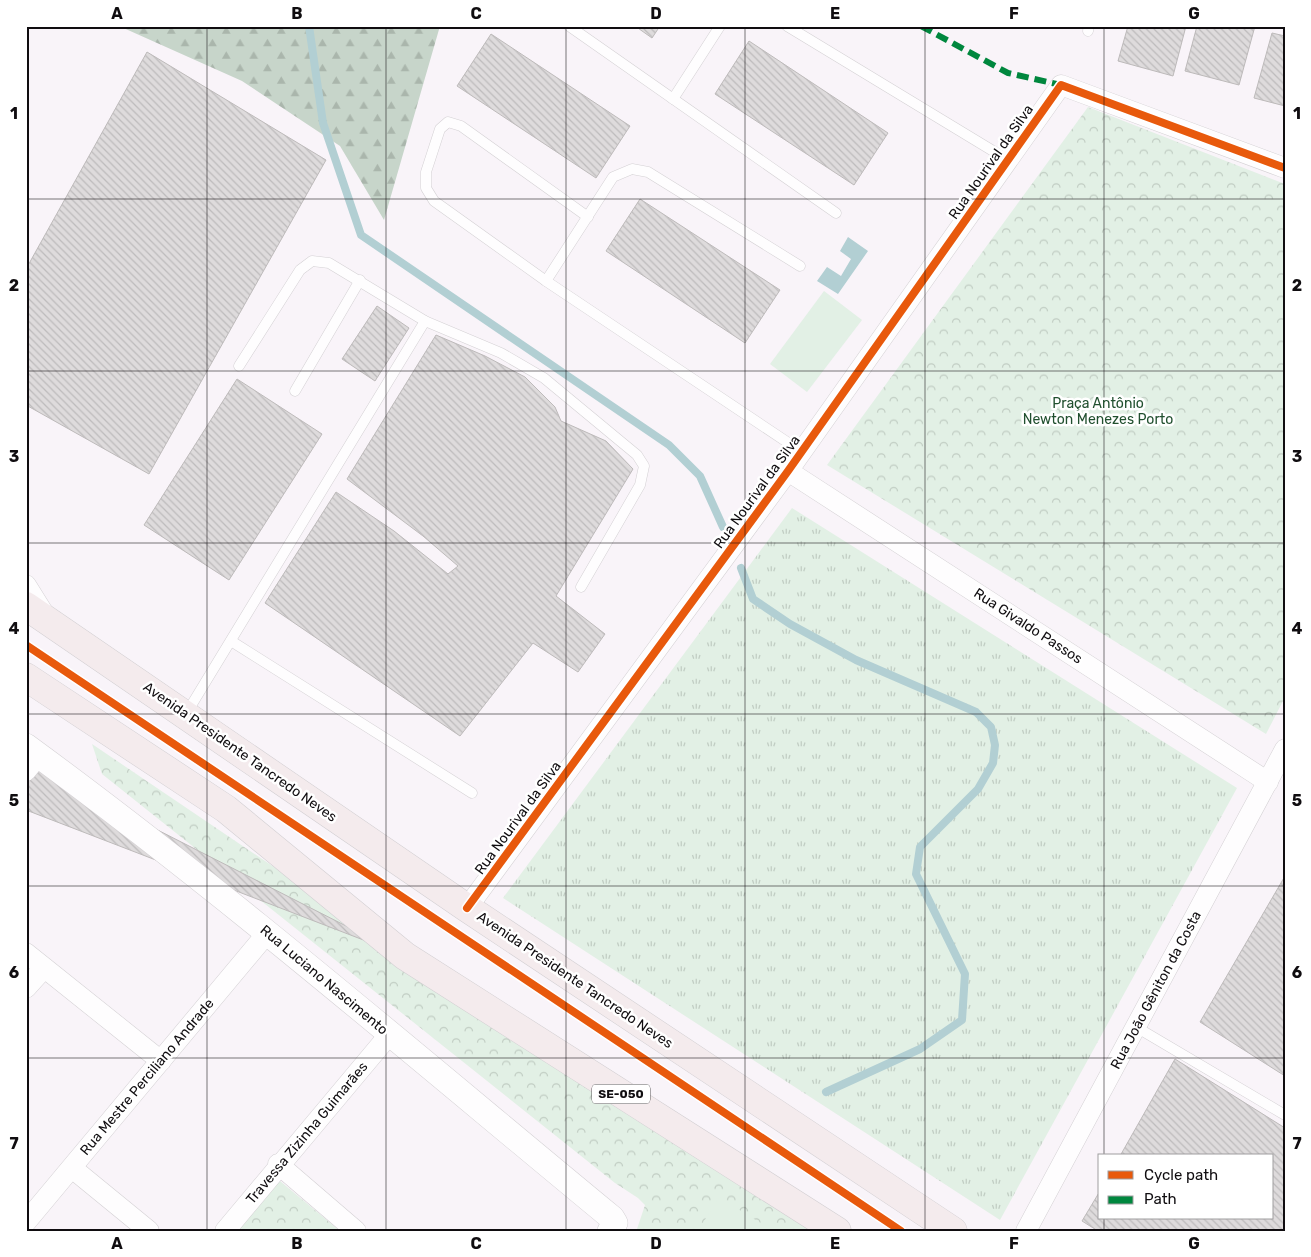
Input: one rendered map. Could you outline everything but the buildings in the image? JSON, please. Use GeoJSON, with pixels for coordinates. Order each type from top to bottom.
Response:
{"type":"FeatureCollection","features":[{"type":"Feature","properties":{"kind":"main road","name":"Avenida Presidente Tancredo Neves"},"geometry":{"type":"LineString","coordinates":[[37,612],[467,908],[953,1231]]}},
{"type":"Feature","properties":{"kind":"main road","name":"SE-050"},"geometry":{"type":"LineString","coordinates":[[26,677],[226,810],[405,956],[837,1231]]}},
{"type":"Feature","properties":{"kind":"street","name":"Rua Nourival da Silva"},"geometry":{"type":"LineString","coordinates":[[467,908],[802,452],[1061,85],[1285,168]]}},
{"type":"Feature","properties":{"kind":"street","name":"Rua Givaldo Passos"},"geometry":{"type":"LineString","coordinates":[[788,470],[1268,782]]}},
{"type":"Feature","properties":{"kind":"street"},"geometry":{"type":"LineString","coordinates":[[26,585],[37,612]]}},
{"type":"Feature","properties":{"kind":"street","name":"Rua João Gêniton da Costa"},"geometry":{"type":"LineString","coordinates":[[1026,1231],[1285,749]]}},
{"type":"Feature","properties":{"kind":"street","name":"Rua Luciano Nascimento"},"geometry":{"type":"LineString","coordinates":[[31,757],[145,834],[268,932],[389,1035],[612,1218],[613,1227]]}},
{"type":"Feature","properties":{"kind":"street","name":"Rua Mestre Perciliano Andrade"},"geometry":{"type":"LineString","coordinates":[[26,1222],[268,932]]}},
{"type":"Feature","properties":{"kind":"street"},"geometry":{"type":"LineString","coordinates":[[26,953],[161,1061]]}},
{"type":"Feature","properties":{"kind":"street"},"geometry":{"type":"LineString","coordinates":[[26,988],[44,968]]}},
{"type":"Feature","properties":{"kind":"street","name":"Travessa Zizinha Guimarães"},"geometry":{"type":"LineString","coordinates":[[225,1231],[278,1164],[389,1035]]}},
{"type":"Feature","properties":{"kind":"street"},"geometry":{"type":"LineString","coordinates":[[278,1164],[356,1231]]}},
{"type":"Feature","properties":{"kind":"street"},"geometry":{"type":"LineString","coordinates":[[72,1168],[148,1231]]}},
{"type":"Feature","properties":{"kind":"lane"},"geometry":{"type":"LineString","coordinates":[[568,26],[836,213]]}},
{"type":"Feature","properties":{"kind":"lane"},"geometry":{"type":"LineString","coordinates":[[673,99],[720,26]]}},
{"type":"Feature","properties":{"kind":"lane"},"geometry":{"type":"LineString","coordinates":[[787,26],[1008,160]]}},
{"type":"Feature","properties":{"kind":"lane"},"geometry":{"type":"LineString","coordinates":[[588,217],[461,126],[448,122],[440,129],[426,172],[426,188],[434,201],[546,281],[802,452]]}},
{"type":"Feature","properties":{"kind":"lane"},"geometry":{"type":"LineString","coordinates":[[546,281],[614,178],[632,169],[648,172],[800,266]]}},
{"type":"Feature","properties":{"kind":"lane"},"geometry":{"type":"LineString","coordinates":[[239,366],[300,270],[312,261],[329,263],[425,321],[500,353],[544,378],[637,455],[644,466],[640,485],[581,588]]}},
{"type":"Feature","properties":{"kind":"lane"},"geometry":{"type":"LineString","coordinates":[[295,391],[360,280]]}},
{"type":"Feature","properties":{"kind":"lane"},"geometry":{"type":"LineString","coordinates":[[186,714],[425,321]]}},
{"type":"Feature","properties":{"kind":"lane"},"geometry":{"type":"LineString","coordinates":[[231,641],[472,793]]}},
{"type":"Feature","properties":{"kind":"lane"},"geometry":{"type":"LineString","coordinates":[[1136,1027],[1285,1115]]}},
{"type":"Feature","properties":{"kind":"green space"},"geometry":{"type":"Polygon","coordinates":[[[119,26],[440,26],[384,220],[340,146],[242,81],[119,26]]]}},
{"type":"Feature","properties":{"kind":"green space","name":"Praça Antônio Newton Menezes Porto"},"geometry":{"type":"Polygon","coordinates":[[[1088,107],[1285,184],[1285,697],[1266,734],[827,465],[1088,107]]]}},
{"type":"Feature","properties":{"kind":"green space"},"geometry":{"type":"Polygon","coordinates":[[[824,291],[862,320],[807,392],[770,364],[824,291]]]}},
{"type":"Feature","properties":{"kind":"green space"},"geometry":{"type":"Polygon","coordinates":[[[792,508],[1237,788],[1000,1220],[503,898],[792,508]]]}},
{"type":"Feature","properties":{"kind":"green space"},"geometry":{"type":"Polygon","coordinates":[[[92,744],[812,1231],[637,1229],[645,1205],[638,1198],[615,1183],[102,774],[92,744]]]}},
{"type":"Feature","properties":{"kind":"green space"},"geometry":{"type":"Polygon","coordinates":[[[274,1176],[340,1231],[229,1231],[274,1176]]]}},
{"type":"Feature","properties":{"kind":"green space"},"geometry":{"type":"Polygon","coordinates":[[[719,1197],[773,1231],[698,1231],[719,1197]]]}},
{"type":"Feature","properties":{"kind":"water"},"geometry":{"type":"Polygon","coordinates":[[[848,237],[868,251],[838,294],[817,281],[827,267],[841,276],[851,259],[840,251],[848,237]]]}},
{"type":"Feature","properties":{"kind":"waterway"},"geometry":{"type":"LineString","coordinates":[[309,26],[323,123],[361,235],[669,445],[700,476],[723,527]]}},
{"type":"Feature","properties":{"kind":"waterway"},"geometry":{"type":"LineString","coordinates":[[741,568],[753,599],[790,624],[856,660],[976,712],[991,727],[995,745],[993,763],[978,789],[920,847],[916,874],[965,974],[962,1020],[920,1049],[826,1092]]}},
{"type":"Feature","properties":{"kind":"marked path"},"geometry":{"type":"LineString","coordinates":[[921,26],[1008,73],[1061,85]]}},
{"type":"Feature","properties":{"kind":"cycle path"},"geometry":{"type":"LineString","coordinates":[[467,908],[788,471],[1061,85],[1285,168]]}},
{"type":"Feature","properties":{"kind":"cycle path"},"geometry":{"type":"LineString","coordinates":[[26,645],[901,1231]]}}]}
